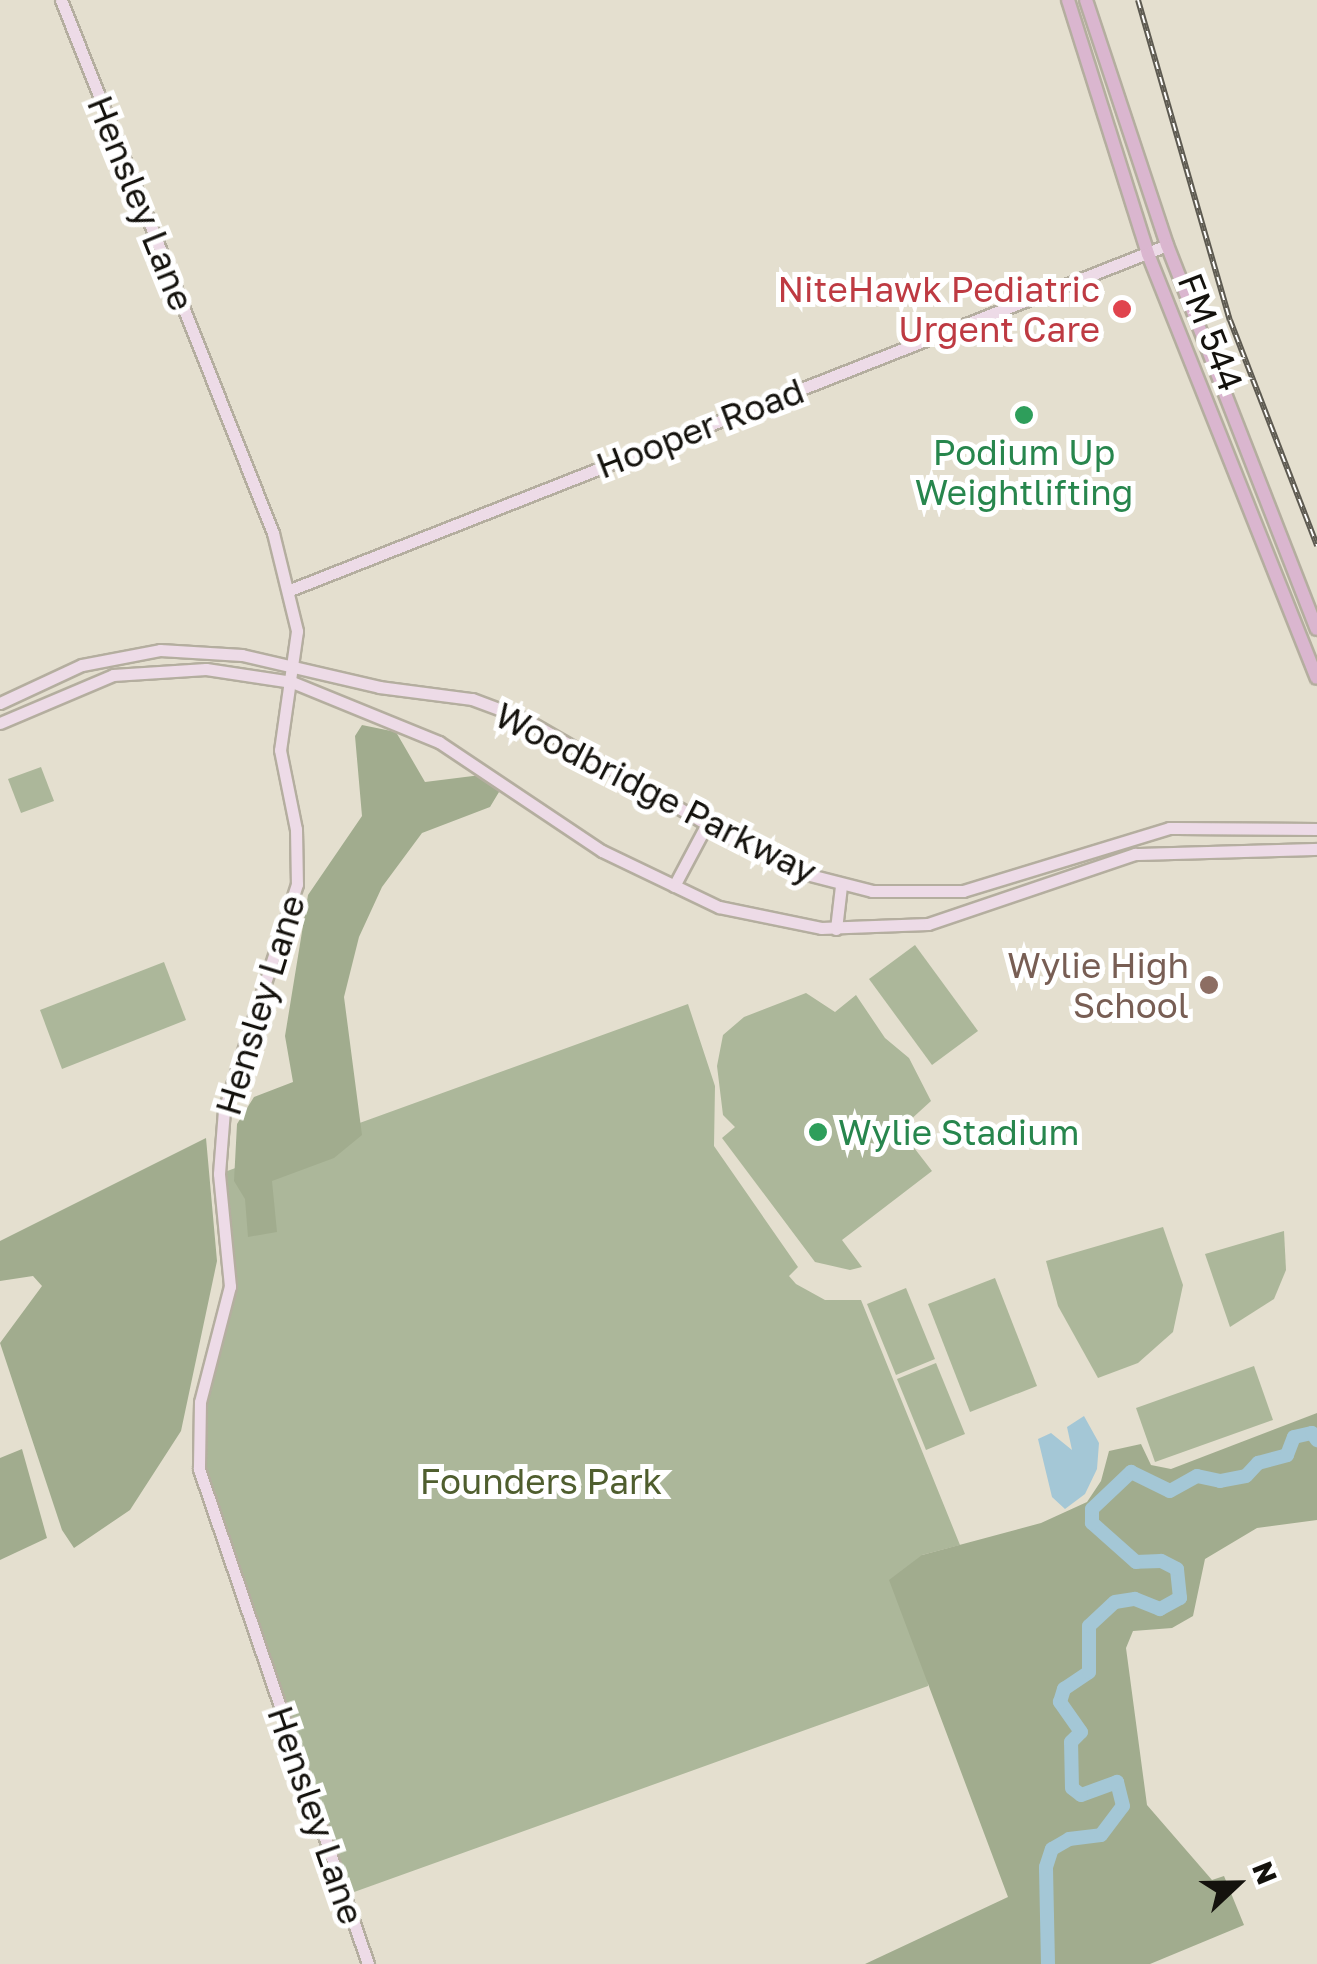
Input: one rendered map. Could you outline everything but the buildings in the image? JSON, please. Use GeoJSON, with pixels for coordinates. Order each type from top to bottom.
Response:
{"type":"FeatureCollection","features":[{"type":"Feature","properties":{"kind":"main road","name":"FM 544"},"geometry":{"type":"LineString","coordinates":[[1068,0],[1148,254],[1317,678]]}},
{"type":"Feature","properties":{"kind":"main road","name":"FM 544"},"geometry":{"type":"LineString","coordinates":[[1086,0],[1167,245],[1317,628]]}},
{"type":"Feature","properties":{"kind":"main road"},"geometry":{"type":"LineString","coordinates":[[1100,102],[1115,111],[1136,157]]}},
{"type":"Feature","properties":{"kind":"main road"},"geometry":{"type":"LineString","coordinates":[[1222,440],[1241,433]]}},
{"type":"Feature","properties":{"kind":"street","name":"Hensley Lane"},"geometry":{"type":"LineString","coordinates":[[61,0],[273,532],[290,590],[295,666],[280,750],[296,829],[297,884],[224,1110],[219,1174],[230,1286],[200,1402],[199,1469],[368,1964]]}},
{"type":"Feature","properties":{"kind":"street","name":"Hooper Road"},"geometry":{"type":"LineString","coordinates":[[290,590],[1167,245]]}},
{"type":"Feature","properties":{"kind":"street","name":"Woodbridge Parkway"},"geometry":{"type":"LineString","coordinates":[[0,703],[82,665],[160,650],[242,655],[379,687],[472,699],[522,718],[706,824],[841,886],[962,891],[1012,878],[1130,836],[1183,828],[1317,829]]}},
{"type":"Feature","properties":{"kind":"street"},"geometry":{"type":"LineString","coordinates":[[82,665],[85,682]]}},
{"type":"Feature","properties":{"kind":"street","name":"Woodbridge Parkway"},"geometry":{"type":"LineString","coordinates":[[0,723],[85,682],[170,668],[292,682],[439,742],[602,851],[674,886],[758,918],[836,929],[928,924],[1135,854],[1317,849]]}},
{"type":"Feature","properties":{"kind":"street"},"geometry":{"type":"LineString","coordinates":[[674,886],[706,824]]}},
{"type":"Feature","properties":{"kind":"street"},"geometry":{"type":"LineString","coordinates":[[1260,828],[1261,850]]}},
{"type":"Feature","properties":{"kind":"street"},"geometry":{"type":"LineString","coordinates":[[1130,836],[1135,854]]}},
{"type":"Feature","properties":{"kind":"street"},"geometry":{"type":"LineString","coordinates":[[1012,878],[1018,895]]}},
{"type":"Feature","properties":{"kind":"street"},"geometry":{"type":"LineString","coordinates":[[836,929],[841,886]]}},
{"type":"Feature","properties":{"kind":"green space"},"geometry":{"type":"Polygon","coordinates":[[[362,725],[396,732],[425,782],[481,775],[502,787],[490,807],[422,833],[382,887],[359,937],[344,997],[362,1135],[334,1158],[272,1181],[277,1232],[248,1237],[245,1199],[234,1181],[237,1124],[254,1097],[293,1082],[285,1036],[308,895],[362,816],[355,736],[362,725]]]}},
{"type":"Feature","properties":{"kind":"green space"},"geometry":{"type":"Polygon","coordinates":[[[41,767],[54,801],[21,813],[8,779],[41,767]]]}},
{"type":"Feature","properties":{"kind":"green space"},"geometry":{"type":"Polygon","coordinates":[[[915,945],[978,1031],[932,1065],[869,979],[915,945]]]}},
{"type":"Feature","properties":{"kind":"green space"},"geometry":{"type":"Polygon","coordinates":[[[164,962],[186,1020],[62,1069],[40,1010],[164,962]]]}},
{"type":"Feature","properties":{"kind":"green space","name":"Wylie Stadium"},"geometry":{"type":"Polygon","coordinates":[[[806,993],[835,1012],[856,995],[885,1038],[909,1058],[931,1101],[908,1122],[912,1130],[905,1136],[932,1171],[842,1240],[862,1267],[850,1270],[815,1262],[722,1138],[735,1127],[723,1115],[717,1066],[723,1035],[744,1017],[806,993]]]}},
{"type":"Feature","properties":{"kind":"green space","name":"Founders Park"},"geometry":{"type":"Polygon","coordinates":[[[688,1004],[715,1086],[714,1146],[798,1267],[789,1276],[796,1284],[825,1300],[861,1300],[960,1545],[922,1555],[928,1686],[343,1896],[199,1469],[206,1378],[227,1296],[219,1174],[688,1004]]]}},
{"type":"Feature","properties":{"kind":"green space"},"geometry":{"type":"Polygon","coordinates":[[[206,1138],[217,1261],[181,1431],[130,1510],[74,1548],[62,1530],[0,1343],[42,1286],[33,1276],[0,1281],[0,1241],[206,1138]]]}},
{"type":"Feature","properties":{"kind":"green space"},"geometry":{"type":"Polygon","coordinates":[[[1163,1227],[1183,1285],[1173,1332],[1138,1363],[1098,1378],[1058,1306],[1046,1261],[1163,1227]]]}},
{"type":"Feature","properties":{"kind":"green space"},"geometry":{"type":"Polygon","coordinates":[[[1284,1231],[1286,1270],[1274,1299],[1230,1327],[1205,1254],[1284,1231]]]}},
{"type":"Feature","properties":{"kind":"green space"},"geometry":{"type":"Polygon","coordinates":[[[995,1278],[1037,1386],[970,1412],[928,1304],[995,1278]]]}},
{"type":"Feature","properties":{"kind":"green space"},"geometry":{"type":"Polygon","coordinates":[[[906,1288],[935,1359],[896,1375],[867,1304],[906,1288]]]}},
{"type":"Feature","properties":{"kind":"green space"},"geometry":{"type":"Polygon","coordinates":[[[936,1363],[965,1434],[926,1450],[897,1379],[936,1363]]]}},
{"type":"Feature","properties":{"kind":"green space"},"geometry":{"type":"Polygon","coordinates":[[[1254,1366],[1273,1420],[1155,1462],[1136,1408],[1254,1366]]]}},
{"type":"Feature","properties":{"kind":"green space"},"geometry":{"type":"Polygon","coordinates":[[[1317,1413],[1317,1520],[1257,1528],[1205,1559],[1193,1616],[1172,1628],[1133,1631],[1126,1648],[1147,1805],[1212,1880],[1224,1876],[1244,1925],[1150,1964],[865,1964],[1008,1897],[889,1580],[922,1555],[1041,1523],[1087,1502],[1101,1481],[1109,1451],[1141,1444],[1151,1465],[1171,1469],[1317,1413]]]}},
{"type":"Feature","properties":{"kind":"green space"},"geometry":{"type":"Polygon","coordinates":[[[22,1449],[47,1538],[0,1560],[0,1458],[22,1449]]]}},
{"type":"Feature","properties":{"kind":"water"},"geometry":{"type":"Polygon","coordinates":[[[1084,1416],[1099,1443],[1097,1469],[1085,1494],[1065,1509],[1052,1497],[1038,1439],[1051,1433],[1072,1450],[1067,1427],[1084,1416]]]}},
{"type":"Feature","properties":{"kind":"waterway"},"geometry":{"type":"LineString","coordinates":[[1048,1964],[1046,1867],[1052,1849],[1069,1839],[1101,1835],[1123,1806],[1117,1782],[1081,1795],[1072,1788],[1071,1742],[1081,1732],[1060,1702],[1064,1689],[1089,1672],[1089,1626],[1115,1602],[1135,1599],[1160,1609],[1180,1598],[1177,1569],[1161,1561],[1136,1562],[1092,1523],[1092,1509],[1131,1472],[1170,1491],[1197,1476],[1220,1481],[1246,1476],[1258,1463],[1287,1455],[1294,1437],[1312,1433],[1317,1440]]}},
{"type":"Feature","properties":{"kind":"railway"},"geometry":{"type":"LineString","coordinates":[[1138,0],[1230,320],[1317,546]]}},
{"type":"Feature","properties":{"kind":"place","name":"NiteHawk Pediatric Urgent Care"},"geometry":{"type":"Point","coordinates":[1122,309]}},
{"type":"Feature","properties":{"kind":"place","name":"Podium Up Weightlifting"},"geometry":{"type":"Point","coordinates":[1024,415]}},
{"type":"Feature","properties":{"kind":"place","name":"Wylie High School"},"geometry":{"type":"Point","coordinates":[1209,985]}},
{"type":"Feature","properties":{"kind":"place","name":"Wylie Stadium"},"geometry":{"type":"Point","coordinates":[818,1132]}}]}
